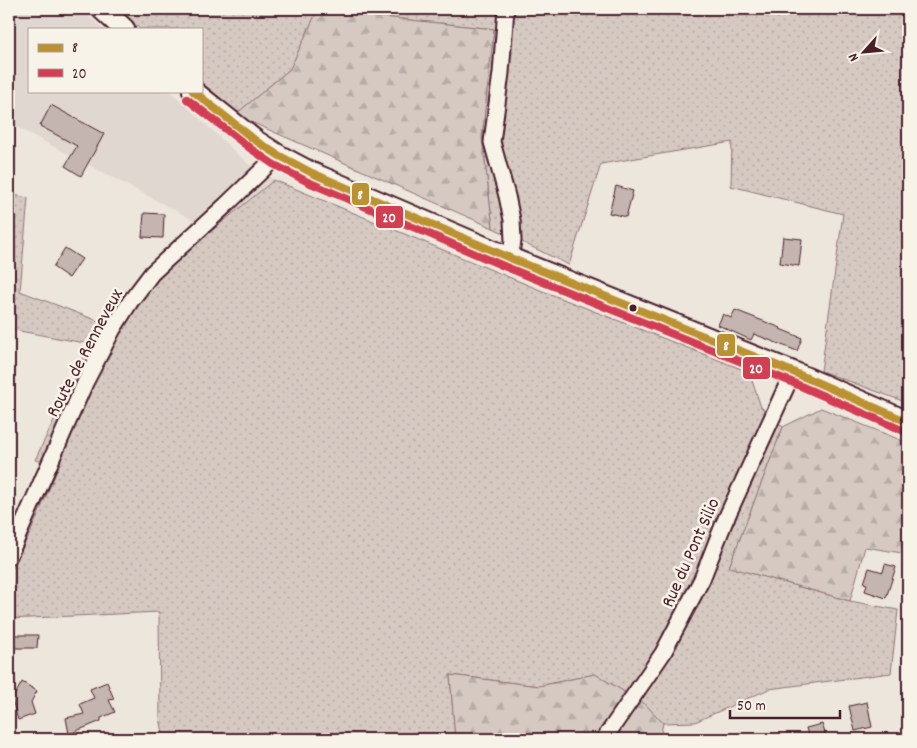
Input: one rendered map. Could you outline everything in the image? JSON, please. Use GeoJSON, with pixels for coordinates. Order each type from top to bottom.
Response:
{"type":"FeatureCollection","features":[{"type":"Feature","properties":{"kind":"main road"},"geometry":{"type":"LineString","coordinates":[[102,9],[123,28]]}},
{"type":"Feature","properties":{"kind":"main road"},"geometry":{"type":"LineString","coordinates":[[194,92],[256,141],[312,174],[510,258],[793,372],[908,422]]}},
{"type":"Feature","properties":{"kind":"main road"},"geometry":{"type":"LineString","coordinates":[[849,396],[908,415]]}},
{"type":"Feature","properties":{"kind":"street"},"geometry":{"type":"LineString","coordinates":[[506,9],[501,73],[492,142],[512,220],[513,240],[510,258]]}},
{"type":"Feature","properties":{"kind":"street","name":"Route de Renneveux"},"geometry":{"type":"LineString","coordinates":[[9,556],[85,383],[130,302],[152,273],[278,155]]}},
{"type":"Feature","properties":{"kind":"street","name":"Rue du Pont Silio"},"geometry":{"type":"LineString","coordinates":[[604,739],[663,653],[702,579],[724,523],[793,372]]}},
{"type":"Feature","properties":{"kind":"shaded area"},"geometry":{"type":"Polygon","coordinates":[[[9,9],[81,9],[102,28],[28,28],[28,92],[171,92],[248,164],[274,180],[206,236],[190,218],[9,123],[9,9]]]}},
{"type":"Feature","properties":{"kind":"green space"},"geometry":{"type":"Polygon","coordinates":[[[118,9],[318,9],[290,69],[235,115],[202,85],[202,28],[139,28],[118,9]]]}},
{"type":"Feature","properties":{"kind":"green space"},"geometry":{"type":"Polygon","coordinates":[[[318,9],[356,9],[355,14],[494,29],[482,137],[493,228],[235,115],[290,69],[318,9]]]}},
{"type":"Feature","properties":{"kind":"green space"},"geometry":{"type":"Polygon","coordinates":[[[356,9],[907,9],[908,403],[821,371],[843,214],[731,186],[732,142],[601,164],[569,265],[493,228],[482,137],[494,29],[354,14],[356,9]]]}},
{"type":"Feature","properties":{"kind":"green space"},"geometry":{"type":"Polygon","coordinates":[[[274,180],[540,290],[749,372],[761,407],[783,427],[729,567],[850,601],[898,610],[891,673],[769,689],[695,722],[663,723],[646,705],[595,674],[539,686],[450,675],[455,739],[164,739],[160,717],[159,612],[9,619],[9,575],[32,529],[59,466],[35,460],[90,344],[9,329],[9,194],[28,198],[20,291],[119,329],[146,291],[188,250],[274,180]]]}},
{"type":"Feature","properties":{"kind":"green space"},"geometry":{"type":"Polygon","coordinates":[[[821,408],[908,443],[908,554],[865,547],[850,601],[729,567],[783,427],[821,408]]]}},
{"type":"Feature","properties":{"kind":"green space"},"geometry":{"type":"Polygon","coordinates":[[[595,674],[646,705],[663,723],[660,739],[455,739],[450,675],[539,686],[595,674]]]}},
{"type":"Feature","properties":{"kind":"building"},"geometry":{"type":"Polygon","coordinates":[[[51,105],[104,134],[81,176],[65,166],[77,146],[40,126],[51,105]]]}},
{"type":"Feature","properties":{"kind":"building"},"geometry":{"type":"Polygon","coordinates":[[[616,186],[633,191],[626,217],[609,213],[616,186]]]}},
{"type":"Feature","properties":{"kind":"building"},"geometry":{"type":"Polygon","coordinates":[[[144,213],[164,214],[163,238],[142,237],[144,213]]]}},
{"type":"Feature","properties":{"kind":"building"},"geometry":{"type":"Polygon","coordinates":[[[783,237],[802,239],[799,266],[780,263],[783,237]]]}},
{"type":"Feature","properties":{"kind":"building"},"geometry":{"type":"Polygon","coordinates":[[[65,248],[82,259],[69,278],[53,267],[65,248]]]}},
{"type":"Feature","properties":{"kind":"building"},"geometry":{"type":"Polygon","coordinates":[[[735,310],[802,338],[797,351],[754,334],[751,340],[718,325],[723,314],[731,318],[735,310]]]}},
{"type":"Feature","properties":{"kind":"building"},"geometry":{"type":"Polygon","coordinates":[[[885,564],[896,567],[886,598],[865,591],[867,584],[864,583],[869,568],[883,572],[885,564]]]}},
{"type":"Feature","properties":{"kind":"building"},"geometry":{"type":"Polygon","coordinates":[[[9,635],[38,635],[37,648],[9,648],[9,635]]]}},
{"type":"Feature","properties":{"kind":"building"},"geometry":{"type":"Polygon","coordinates":[[[22,682],[37,691],[31,702],[35,714],[18,720],[12,700],[22,682]]]}},
{"type":"Feature","properties":{"kind":"building"},"geometry":{"type":"Polygon","coordinates":[[[107,682],[114,699],[109,700],[115,712],[101,718],[101,721],[69,734],[66,718],[84,714],[80,704],[94,698],[90,689],[107,682]]]}},
{"type":"Feature","properties":{"kind":"building"},"geometry":{"type":"Polygon","coordinates":[[[867,702],[872,727],[855,731],[849,706],[867,702]]]}},
{"type":"Feature","properties":{"kind":"building"},"geometry":{"type":"Polygon","coordinates":[[[822,724],[827,739],[809,739],[806,728],[822,724]]]}},
{"type":"Feature","properties":{"kind":"transit line","name":"8"},"geometry":{"type":"LineString","coordinates":[[194,92],[256,141],[312,173],[510,258],[793,372],[908,422]]}},
{"type":"Feature","properties":{"kind":"transit line","name":"20"},"geometry":{"type":"LineString","coordinates":[[187,99],[251,149],[273,164],[308,182],[506,267],[789,381],[904,431]]}}]}
